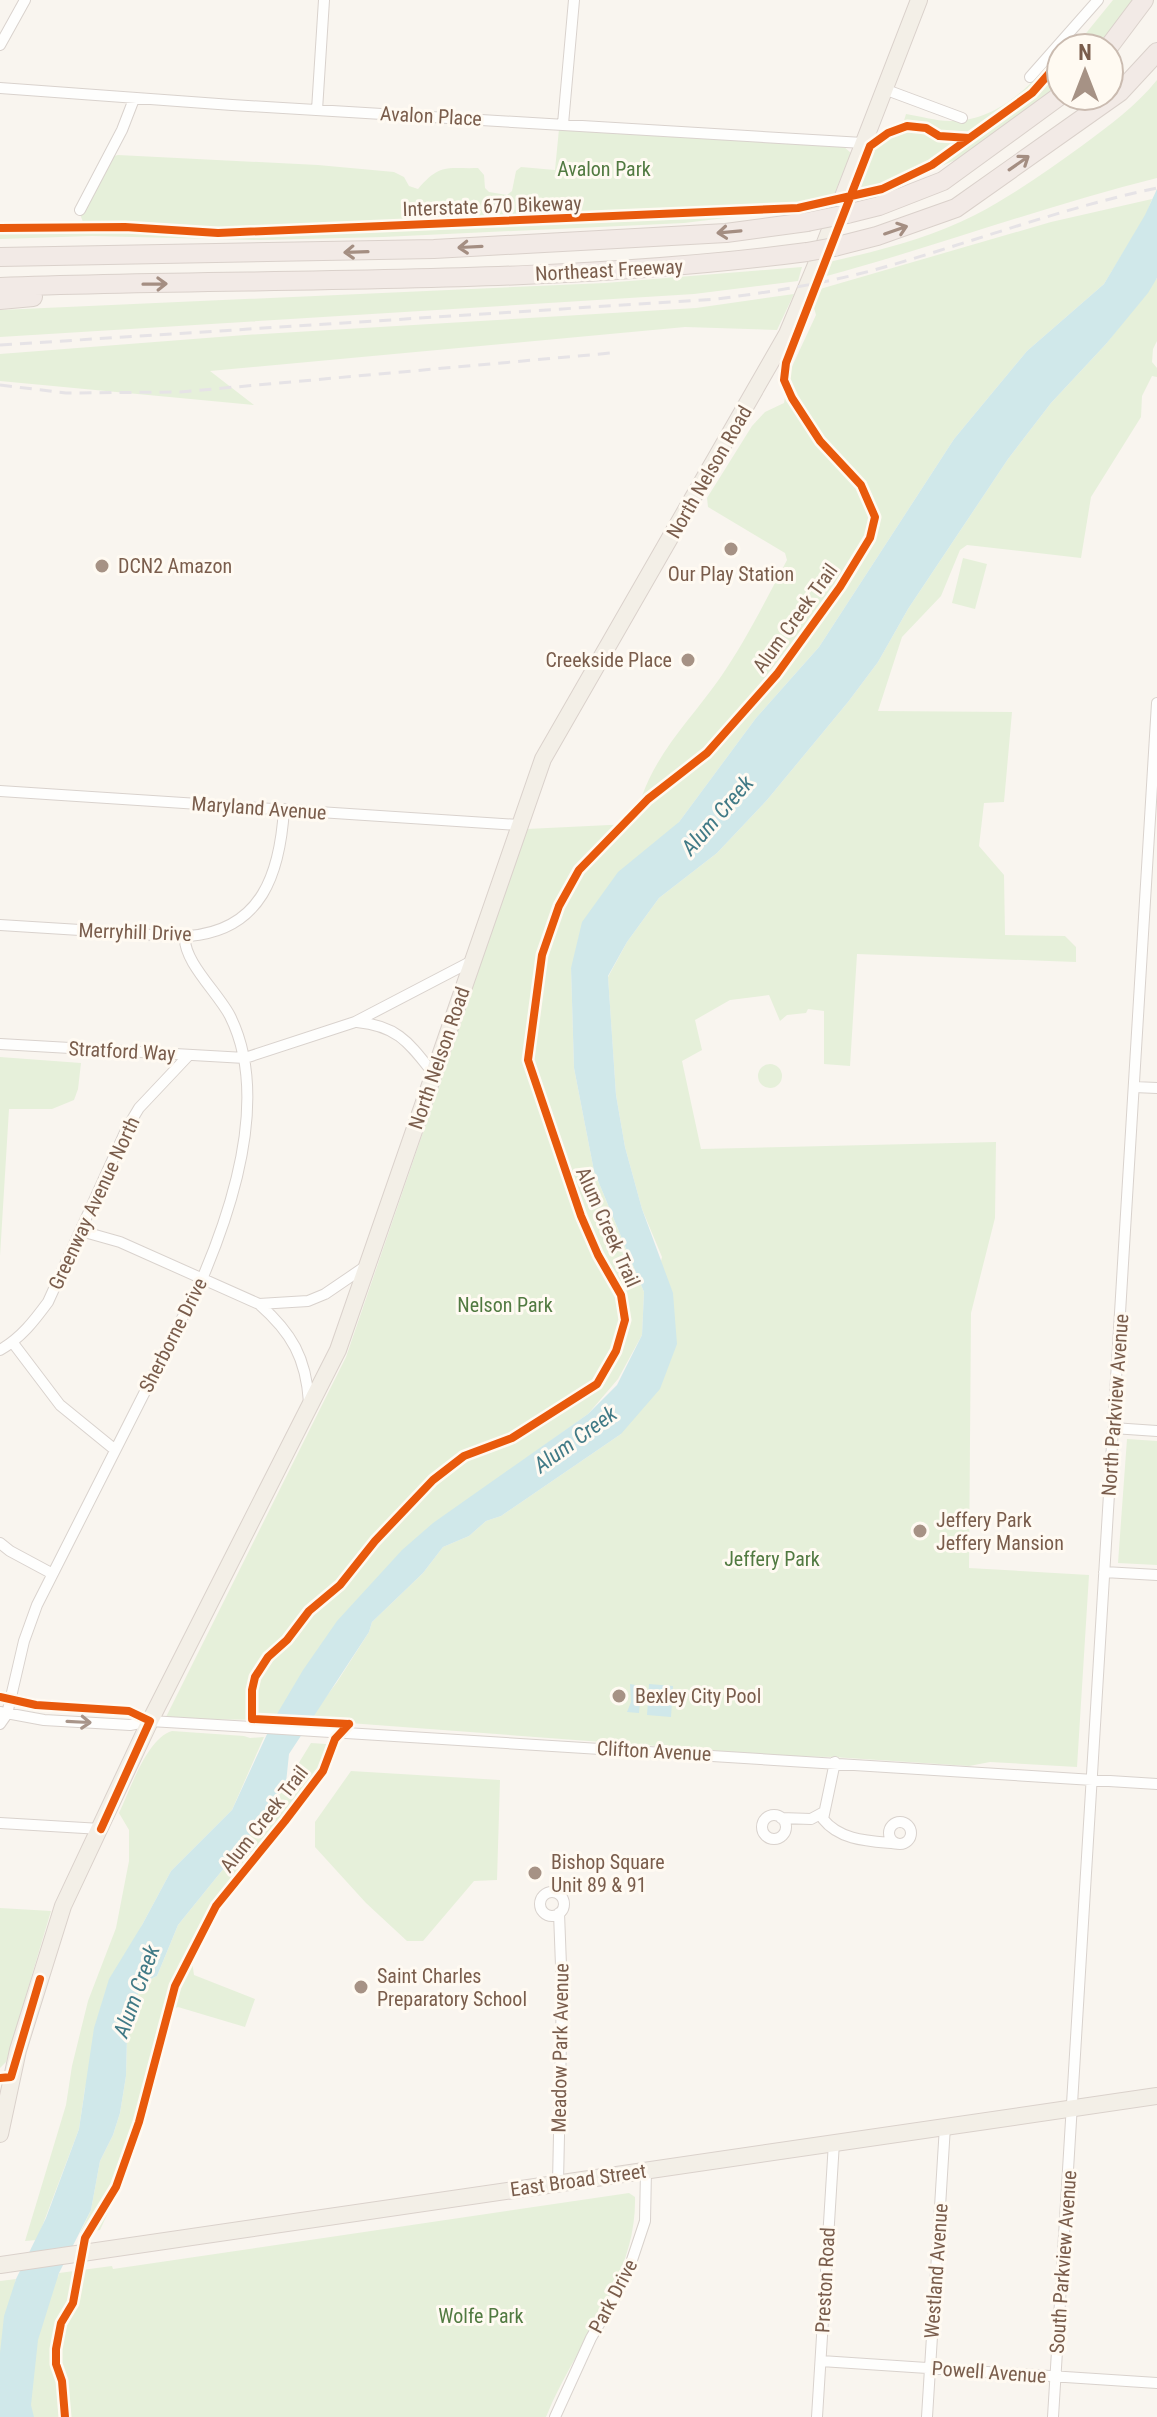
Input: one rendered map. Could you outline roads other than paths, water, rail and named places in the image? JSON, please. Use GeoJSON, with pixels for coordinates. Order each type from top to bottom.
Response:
{"type":"FeatureCollection","features":[{"type":"Feature","properties":{"kind":"highway"},"geometry":{"type":"LineString","coordinates":[[1120,32],[1144,0]]}},
{"type":"Feature","properties":{"kind":"highway","name":"Northeast Freeway"},"geometry":{"type":"LineString","coordinates":[[0,287],[511,275],[682,266],[834,247],[877,236],[956,208],[1120,92],[1157,52]]}},
{"type":"Feature","properties":{"kind":"highway","name":"Northeast Freeway"},"geometry":{"type":"LineString","coordinates":[[0,254],[142,256],[434,249],[726,233],[807,222],[879,206],[943,181],[1045,107]]}},
{"type":"Feature","properties":{"kind":"highway"},"geometry":{"type":"LineString","coordinates":[[0,300],[56,295],[77,285]]}},
{"type":"Feature","properties":{"kind":"main road","name":"North Nelson Road"},"geometry":{"type":"LineString","coordinates":[[0,2134],[6,2077],[59,1916],[150,1721],[338,1350],[548,749],[774,359],[813,274],[919,0]]}},
{"type":"Feature","properties":{"kind":"main road","name":"East Broad Street"},"geometry":{"type":"LineString","coordinates":[[4,2264],[1157,2096]]}},
{"type":"Feature","properties":{"kind":"street"},"geometry":{"type":"LineString","coordinates":[[0,45],[25,0]]}},
{"type":"Feature","properties":{"kind":"street"},"geometry":{"type":"LineString","coordinates":[[317,110],[324,0]]}},
{"type":"Feature","properties":{"kind":"street"},"geometry":{"type":"LineString","coordinates":[[563,124],[574,0]]}},
{"type":"Feature","properties":{"kind":"street"},"geometry":{"type":"LineString","coordinates":[[1030,77],[1098,0]]}},
{"type":"Feature","properties":{"kind":"street","name":"Avalon Place"},"geometry":{"type":"LineString","coordinates":[[0,88],[134,99],[863,143]]}},
{"type":"Feature","properties":{"kind":"street"},"geometry":{"type":"LineString","coordinates":[[884,89],[962,118]]}},
{"type":"Feature","properties":{"kind":"street"},"geometry":{"type":"LineString","coordinates":[[80,210],[122,130],[134,99]]}},
{"type":"Feature","properties":{"kind":"street","name":"North Parkview Avenue"},"geometry":{"type":"LineString","coordinates":[[1072,2108],[1134,1087],[1152,866],[1157,703]]}},
{"type":"Feature","properties":{"kind":"street","name":"Maryland Avenue"},"geometry":{"type":"LineString","coordinates":[[0,791],[519,825]]}},
{"type":"Feature","properties":{"kind":"street","name":"Merryhill Drive"},"geometry":{"type":"LineString","coordinates":[[0,925],[185,937],[220,930],[250,910],[275,869],[284,809]]}},
{"type":"Feature","properties":{"kind":"street","name":"Sherborne Drive"},"geometry":{"type":"LineString","coordinates":[[2,1717],[24,1641],[51,1573],[202,1279],[227,1214],[240,1162],[246,1104],[245,1058],[229,1012],[187,952],[185,937]]}},
{"type":"Feature","properties":{"kind":"street"},"geometry":{"type":"LineString","coordinates":[[245,1058],[355,1022],[472,961]]}},
{"type":"Feature","properties":{"kind":"street"},"geometry":{"type":"LineString","coordinates":[[355,1022],[375,1024],[395,1032],[412,1045],[433,1073]]}},
{"type":"Feature","properties":{"kind":"street","name":"Stratford Way"},"geometry":{"type":"LineString","coordinates":[[0,1044],[245,1058]]}},
{"type":"Feature","properties":{"kind":"street","name":"Greenway Avenue North"},"geometry":{"type":"LineString","coordinates":[[0,1350],[13,1343],[31,1325],[48,1302],[133,1118],[189,1055]]}},
{"type":"Feature","properties":{"kind":"street"},"geometry":{"type":"LineString","coordinates":[[1134,1087],[1157,1088]]}},
{"type":"Feature","properties":{"kind":"street"},"geometry":{"type":"LineString","coordinates":[[81,1231],[120,1242],[259,1304],[294,1342],[305,1369],[309,1406]]}},
{"type":"Feature","properties":{"kind":"street"},"geometry":{"type":"LineString","coordinates":[[259,1304],[308,1301],[345,1282],[368,1265]]}},
{"type":"Feature","properties":{"kind":"street"},"geometry":{"type":"LineString","coordinates":[[13,1343],[60,1405],[114,1449]]}},
{"type":"Feature","properties":{"kind":"street"},"geometry":{"type":"LineString","coordinates":[[1113,1428],[1157,1431]]}},
{"type":"Feature","properties":{"kind":"street"},"geometry":{"type":"LineString","coordinates":[[0,1543],[51,1573]]}},
{"type":"Feature","properties":{"kind":"street"},"geometry":{"type":"LineString","coordinates":[[1104,1572],[1157,1575]]}},
{"type":"Feature","properties":{"kind":"street"},"geometry":{"type":"LineString","coordinates":[[5,1699],[36,1705],[129,1711],[150,1721]]}},
{"type":"Feature","properties":{"kind":"street"},"geometry":{"type":"LineString","coordinates":[[2,1717],[130,1725],[150,1721]]}},
{"type":"Feature","properties":{"kind":"street","name":"Clifton Avenue"},"geometry":{"type":"LineString","coordinates":[[150,1721],[1157,1784]]}},
{"type":"Feature","properties":{"kind":"street"},"geometry":{"type":"LineString","coordinates":[[835,1762],[823,1819],[838,1832],[865,1840],[900,1844]]}},
{"type":"Feature","properties":{"kind":"street"},"geometry":{"type":"LineString","coordinates":[[781,1818],[811,1819],[824,1812]]}},
{"type":"Feature","properties":{"kind":"street"},"geometry":{"type":"LineString","coordinates":[[0,1823],[101,1829]]}},
{"type":"Feature","properties":{"kind":"street","name":"Meadow Park Avenue"},"geometry":{"type":"LineString","coordinates":[[558,2183],[562,1992],[559,1913]]}},
{"type":"Feature","properties":{"kind":"street","name":"South Parkview Avenue"},"geometry":{"type":"LineString","coordinates":[[1053,2417],[1072,2108]]}},
{"type":"Feature","properties":{"kind":"street","name":"Westland Avenue"},"geometry":{"type":"LineString","coordinates":[[927,2417],[945,2126]]}},
{"type":"Feature","properties":{"kind":"street","name":"Preston Road"},"geometry":{"type":"LineString","coordinates":[[817,2417],[834,2142]]}},
{"type":"Feature","properties":{"kind":"street","name":"Park Drive"},"geometry":{"type":"LineString","coordinates":[[555,2417],[591,2338],[626,2278],[645,2221],[646,2170]]}},
{"type":"Feature","properties":{"kind":"street","name":"Powell Avenue"},"geometry":{"type":"LineString","coordinates":[[821,2361],[1157,2383]]}},
{"type":"Feature","properties":{"kind":"water","name":"Alum Creek"},"geometry":{"type":"Polygon","coordinates":[[[1157,189],[1157,278],[1148,293],[1051,403],[1008,459],[908,609],[878,662],[848,702],[767,800],[717,853],[659,898],[627,942],[608,976],[616,1095],[625,1147],[642,1209],[673,1293],[677,1344],[660,1389],[621,1434],[501,1516],[486,1521],[469,1536],[443,1547],[423,1573],[372,1622],[369,1632],[289,1754],[286,1783],[267,1815],[178,1925],[157,1976],[142,1983],[127,2037],[126,2076],[120,2113],[100,2161],[91,2210],[59,2273],[38,2340],[31,2405],[34,2417],[0,2417],[0,2353],[4,2316],[16,2279],[46,2218],[79,2129],[94,2028],[109,1979],[171,1871],[232,1810],[274,1719],[337,1621],[402,1550],[433,1523],[588,1414],[617,1385],[642,1335],[644,1292],[594,1171],[574,1068],[571,968],[582,922],[618,872],[679,822],[756,718],[819,647],[954,439],[1027,351],[1104,284],[1157,189]]]}},
{"type":"Feature","properties":{"kind":"water"},"geometry":{"type":"Polygon","coordinates":[[[630,1684],[641,1686],[639,1713],[627,1712],[631,1702],[630,1684]]]}},
{"type":"Feature","properties":{"kind":"water"},"geometry":{"type":"Polygon","coordinates":[[[649,1684],[673,1686],[671,1717],[647,1715],[649,1684]]]}},
{"type":"Feature","properties":{"kind":"railway"},"geometry":{"type":"LineString","coordinates":[[0,345],[717,299],[874,270],[1086,206],[1157,188]]}},
{"type":"Feature","properties":{"kind":"railway"},"geometry":{"type":"LineString","coordinates":[[0,385],[66,393],[180,392],[611,353]]}},
{"type":"Feature","properties":{"kind":"place","name":"Our Play Station"},"geometry":{"type":"Point","coordinates":[731,549]}},
{"type":"Feature","properties":{"kind":"place","name":"DCN2 Amazon"},"geometry":{"type":"Point","coordinates":[102,566]}},
{"type":"Feature","properties":{"kind":"place","name":"Creekside Place"},"geometry":{"type":"Point","coordinates":[688,660]}},
{"type":"Feature","properties":{"kind":"place","name":"Jeffery Park Jeffery Mansion"},"geometry":{"type":"Point","coordinates":[920,1531]}},
{"type":"Feature","properties":{"kind":"place","name":"Bexley City Pool"},"geometry":{"type":"Point","coordinates":[619,1696]}},
{"type":"Feature","properties":{"kind":"place","name":"Bishop Square Unit 89 & 91"},"geometry":{"type":"Point","coordinates":[535,1873]}},
{"type":"Feature","properties":{"kind":"place","name":"Saint Charles Preparatory School"},"geometry":{"type":"Point","coordinates":[361,1987]}},
{"type":"Feature","properties":{"kind":"park label","name":"Avalon Park"},"geometry":{"type":"Point","coordinates":[604,169]}},
{"type":"Feature","properties":{"kind":"park label","name":"Nelson Park"},"geometry":{"type":"Point","coordinates":[505,1305]}},
{"type":"Feature","properties":{"kind":"park label","name":"Jeffery Park"},"geometry":{"type":"Point","coordinates":[772,1559]}},
{"type":"Feature","properties":{"kind":"park label","name":"Wolfe Park"},"geometry":{"type":"Point","coordinates":[481,2316]}}]}
